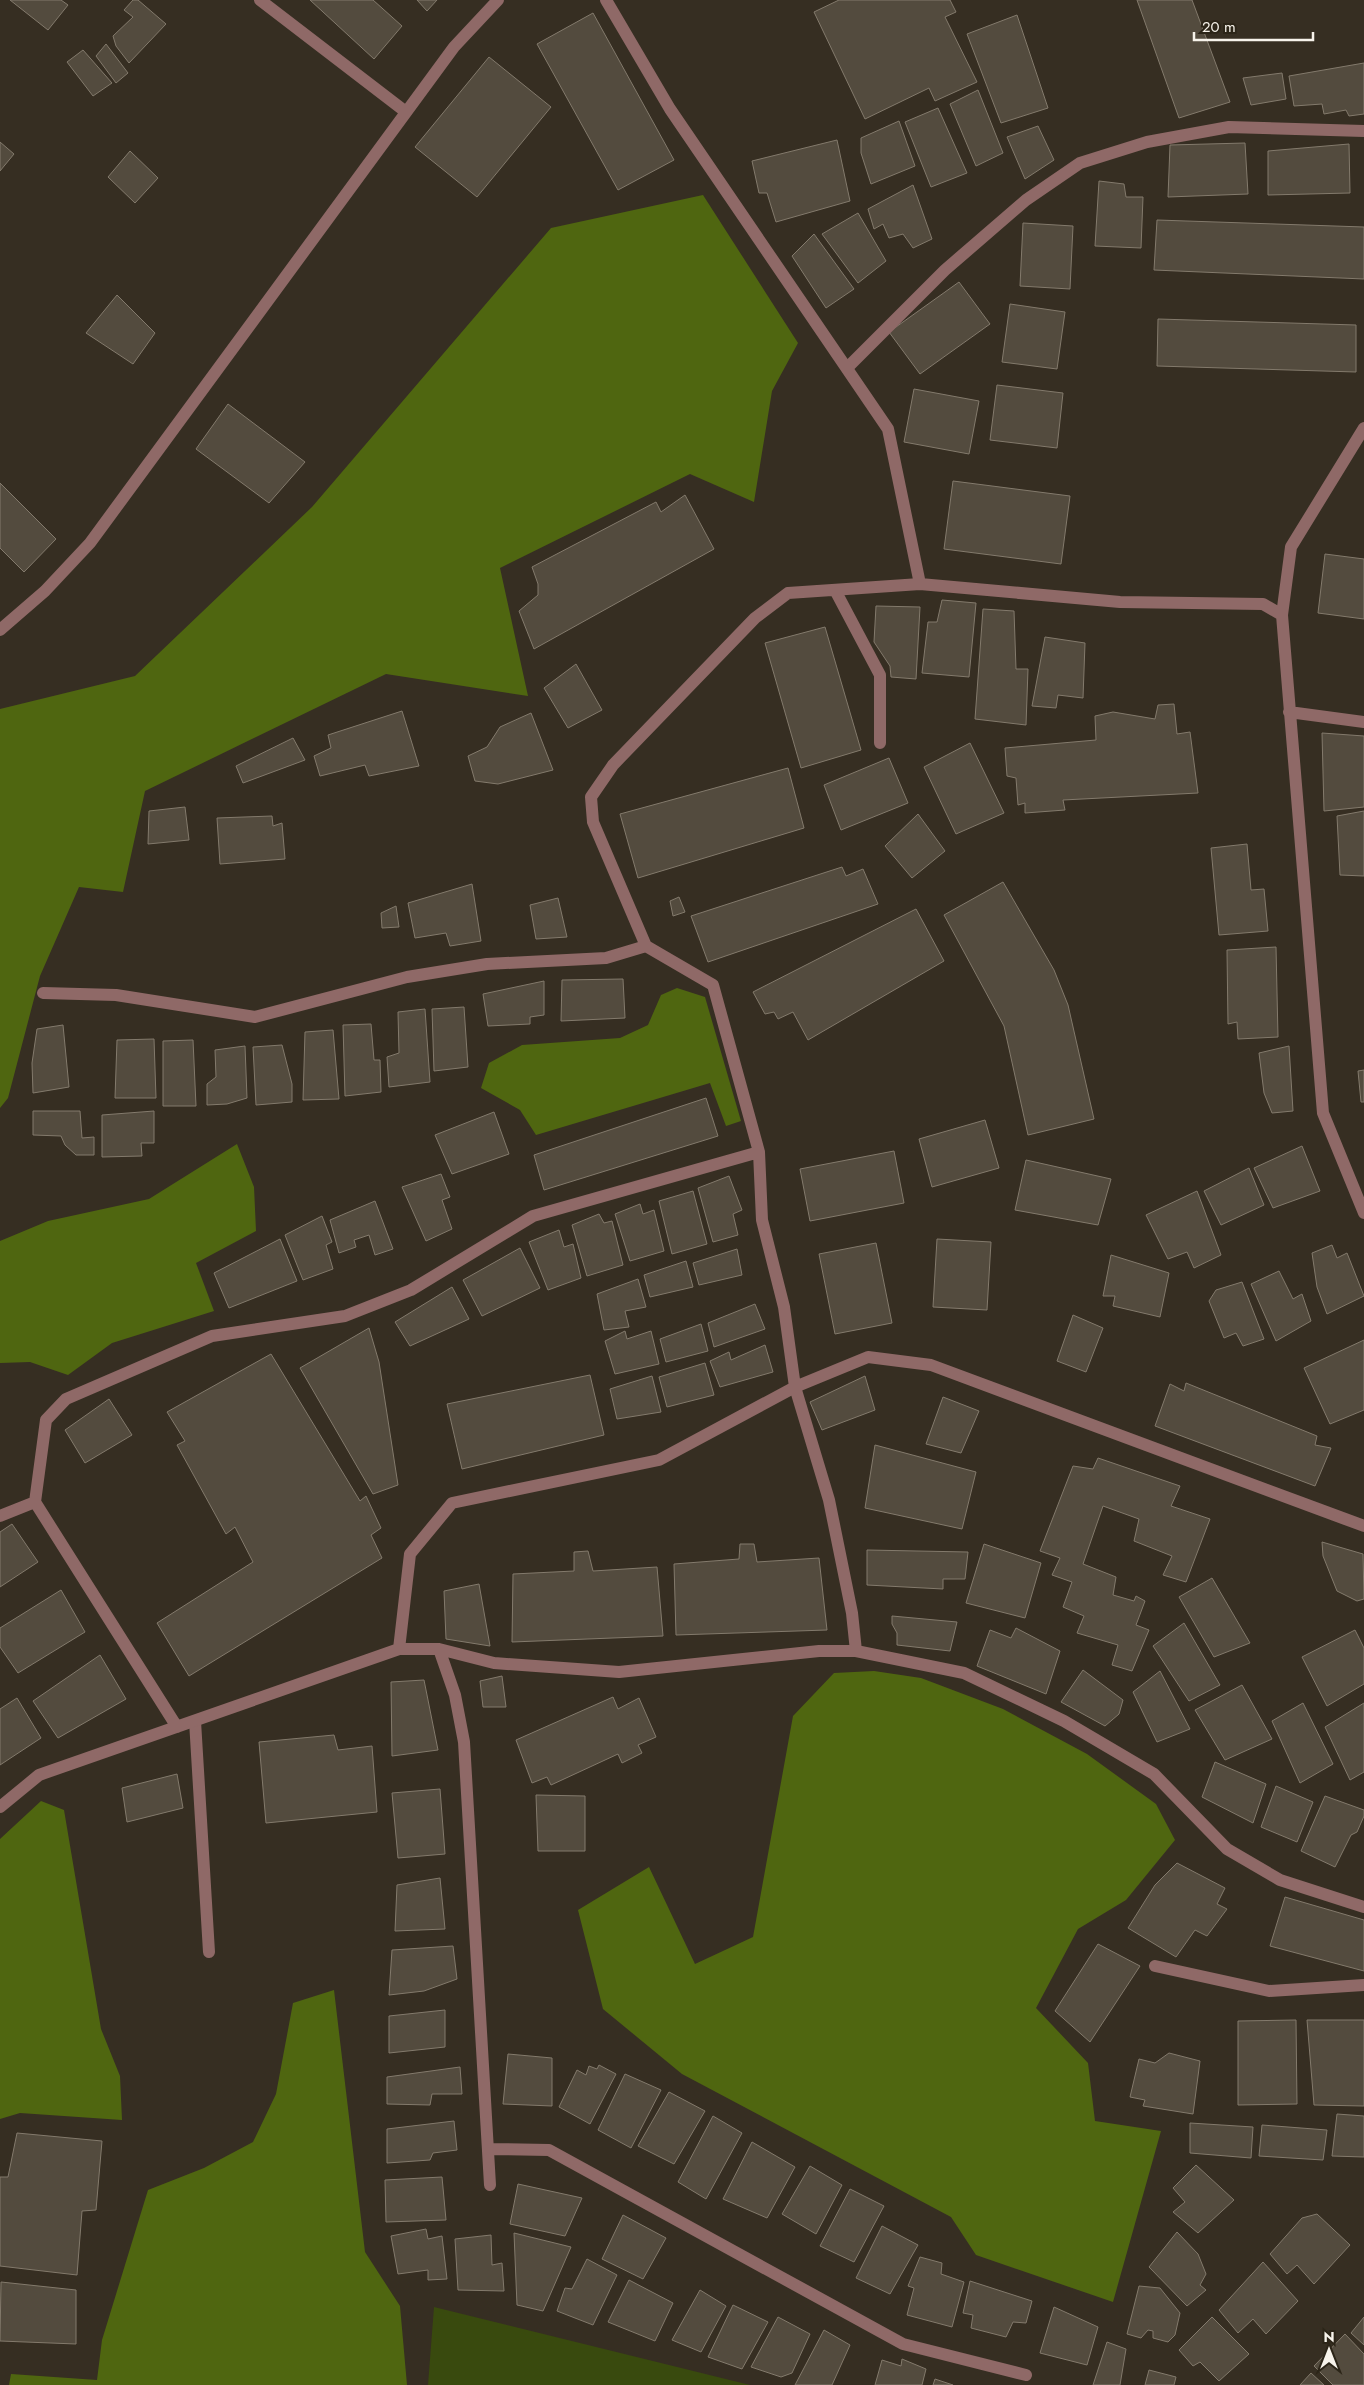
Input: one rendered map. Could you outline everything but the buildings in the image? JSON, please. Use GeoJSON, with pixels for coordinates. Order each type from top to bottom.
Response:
{"type":"FeatureCollection","features":[{"type":"Feature","properties":{"kind":"street"},"geometry":{"type":"LineString","coordinates":[[260,0],[406,112]]}},
{"type":"Feature","properties":{"kind":"street"},"geometry":{"type":"LineString","coordinates":[[0,630],[45,591],[90,543],[454,47],[498,0]]}},
{"type":"Feature","properties":{"kind":"street"},"geometry":{"type":"LineString","coordinates":[[606,0],[670,109],[888,429],[920,584]]}},
{"type":"Feature","properties":{"kind":"street"},"geometry":{"type":"LineString","coordinates":[[847,368],[945,270],[1026,200],[1080,163],[1147,142],[1229,127],[1364,131]]}},
{"type":"Feature","properties":{"kind":"street"},"geometry":{"type":"LineString","coordinates":[[1364,428],[1291,546],[1282,614],[1323,1113],[1364,1213]]}},
{"type":"Feature","properties":{"kind":"street"},"geometry":{"type":"LineString","coordinates":[[856,1651],[852,1613],[829,1500],[795,1387],[784,1307],[762,1220],[759,1152],[713,985],[646,946],[594,822],[591,797],[614,765],[755,618],[788,593],[920,584],[1120,602],[1263,604],[1282,614]]}},
{"type":"Feature","properties":{"kind":"street"},"geometry":{"type":"LineString","coordinates":[[835,590],[880,675],[880,742]]}},
{"type":"Feature","properties":{"kind":"street"},"geometry":{"type":"LineString","coordinates":[[1289,712],[1364,722]]}},
{"type":"Feature","properties":{"kind":"street"},"geometry":{"type":"LineString","coordinates":[[43,993],[116,995],[254,1017],[407,977],[487,964],[606,958],[646,946]]}},
{"type":"Feature","properties":{"kind":"street"},"geometry":{"type":"LineString","coordinates":[[177,1727],[35,1502],[46,1420],[66,1399],[212,1336],[345,1316],[410,1290],[532,1216],[759,1152]]}},
{"type":"Feature","properties":{"kind":"street"},"geometry":{"type":"LineString","coordinates":[[399,1649],[410,1554],[452,1503],[659,1460],[795,1387],[868,1357],[931,1365],[1364,1526]]}},
{"type":"Feature","properties":{"kind":"street"},"geometry":{"type":"LineString","coordinates":[[0,1516],[35,1502]]}},
{"type":"Feature","properties":{"kind":"street"},"geometry":{"type":"LineString","coordinates":[[0,1807],[39,1775],[399,1649],[439,1649],[494,1663],[619,1672],[818,1651],[856,1651],[964,1673],[1064,1721],[1154,1774],[1227,1849],[1280,1880],[1364,1907]]}},
{"type":"Feature","properties":{"kind":"street"},"geometry":{"type":"LineString","coordinates":[[439,1649],[455,1695],[464,1742],[490,2185]]}},
{"type":"Feature","properties":{"kind":"street"},"geometry":{"type":"LineString","coordinates":[[195,1721],[209,1952]]}},
{"type":"Feature","properties":{"kind":"street"},"geometry":{"type":"LineString","coordinates":[[1155,1966],[1269,1991],[1364,1985]]}},
{"type":"Feature","properties":{"kind":"street"},"geometry":{"type":"LineString","coordinates":[[489,2149],[549,2150],[903,2344],[1026,2375]]}},
{"type":"Feature","properties":{"kind":"green space"},"geometry":{"type":"Polygon","coordinates":[[[703,195],[798,343],[772,391],[754,502],[690,474],[500,568],[528,696],[386,674],[145,791],[123,892],[79,887],[40,976],[8,1098],[0,1108],[0,709],[135,676],[312,507],[551,228],[703,195]]]}},
{"type":"Feature","properties":{"kind":"green space"},"geometry":{"type":"Polygon","coordinates":[[[677,988],[705,997],[741,1121],[726,1126],[710,1083],[536,1135],[520,1110],[481,1088],[489,1063],[522,1045],[620,1038],[648,1025],[661,995],[677,988]]]}},
{"type":"Feature","properties":{"kind":"green space"},"geometry":{"type":"Polygon","coordinates":[[[237,1144],[254,1187],[256,1231],[196,1263],[214,1311],[112,1343],[68,1375],[30,1362],[0,1363],[0,1241],[48,1221],[149,1199],[237,1144]]]}},
{"type":"Feature","properties":{"kind":"green space"},"geometry":{"type":"Polygon","coordinates":[[[874,1671],[921,1678],[1003,1709],[1087,1754],[1156,1804],[1175,1840],[1126,1900],[1078,1929],[1036,2008],[1088,2063],[1095,2121],[1161,2131],[1113,2302],[976,2255],[951,2217],[682,2074],[603,2009],[578,1910],[649,1867],[695,1964],[753,1937],[793,1716],[834,1673],[874,1671]]]}},
{"type":"Feature","properties":{"kind":"green space"},"geometry":{"type":"Polygon","coordinates":[[[41,1801],[64,1810],[101,2029],[120,2076],[122,2120],[20,2113],[0,2119],[0,1839],[41,1801]]]}},
{"type":"Feature","properties":{"kind":"green space"},"geometry":{"type":"Polygon","coordinates":[[[334,1990],[365,2252],[400,2306],[407,2385],[9,2385],[11,2374],[97,2380],[102,2340],[148,2190],[204,2168],[253,2142],[276,2094],[293,2003],[334,1990]]]}},
{"type":"Feature","properties":{"kind":"green space"},"geometry":{"type":"Polygon","coordinates":[[[434,2307],[750,2385],[428,2385],[434,2307]]]}}]}
